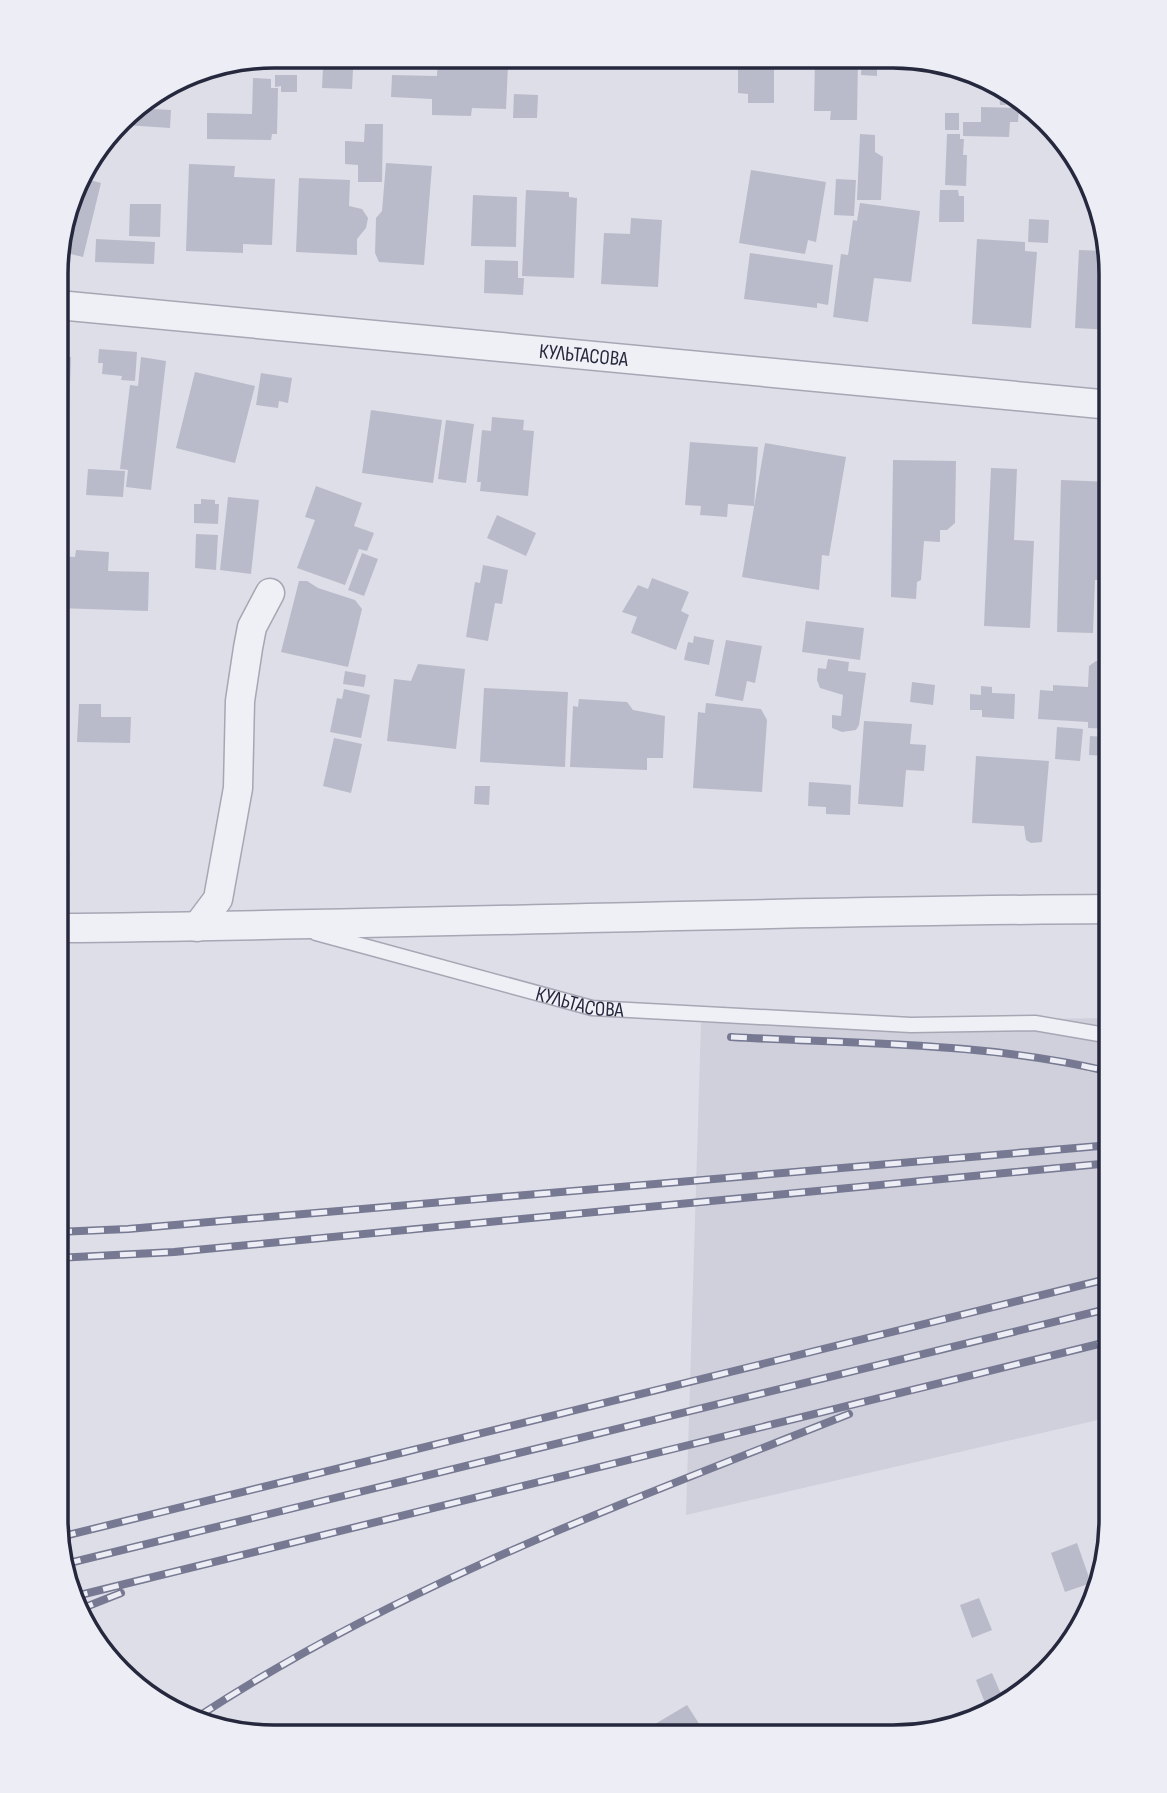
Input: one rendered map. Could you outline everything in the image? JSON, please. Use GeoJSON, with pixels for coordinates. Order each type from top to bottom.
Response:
{"type":"FeatureCollection","features":[{"type":"Feature","properties":{"kind":"street","name":"КУЛЬТАСОВА"},"geometry":{"type":"LineString","coordinates":[[68,306],[1099,404]]}},
{"type":"Feature","properties":{"kind":"street"},"geometry":{"type":"LineString","coordinates":[[197,927],[218,899],[238,788],[240,701],[248,648],[252,627],[270,593]]}},
{"type":"Feature","properties":{"kind":"street"},"geometry":{"type":"LineString","coordinates":[[292,926],[942,910],[1098,909]]}},
{"type":"Feature","properties":{"kind":"street","name":"КУЛЬТАСОВА"},"geometry":{"type":"LineString","coordinates":[[68,928],[292,926]]}},
{"type":"Feature","properties":{"kind":"lane","name":"КУЛЬТАСОВА"},"geometry":{"type":"LineString","coordinates":[[292,926],[592,1007],[911,1025],[1035,1023],[1098,1034]]}},
{"type":"Feature","properties":{"kind":"shaded area"},"geometry":{"type":"Polygon","coordinates":[[[1098,1018],[1098,1420],[686,1515],[701,1023],[1098,1018]]]}},
{"type":"Feature","properties":{"kind":"building"},"geometry":{"type":"Polygon","coordinates":[[[323,68],[353,69],[352,89],[322,88],[323,68]]]}},
{"type":"Feature","properties":{"kind":"building"},"geometry":{"type":"Polygon","coordinates":[[[437,68],[508,68],[506,109],[472,108],[471,116],[432,115],[432,99],[391,97],[392,75],[437,76],[437,68]]]}},
{"type":"Feature","properties":{"kind":"building"},"geometry":{"type":"Polygon","coordinates":[[[738,68],[774,68],[774,103],[748,103],[748,94],[738,93],[738,68]]]}},
{"type":"Feature","properties":{"kind":"building"},"geometry":{"type":"Polygon","coordinates":[[[815,68],[858,68],[857,120],[830,120],[831,111],[814,111],[815,68]]]}},
{"type":"Feature","properties":{"kind":"building"},"geometry":{"type":"Polygon","coordinates":[[[861,68],[877,68],[877,76],[861,75],[861,68]]]}},
{"type":"Feature","properties":{"kind":"building"},"geometry":{"type":"Polygon","coordinates":[[[275,75],[297,75],[297,92],[281,92],[281,86],[275,87],[275,75]]]}},
{"type":"Feature","properties":{"kind":"building"},"geometry":{"type":"Polygon","coordinates":[[[253,78],[271,79],[271,88],[278,88],[277,134],[272,134],[271,140],[207,139],[207,113],[252,114],[253,78]]]}},
{"type":"Feature","properties":{"kind":"building"},"geometry":{"type":"Polygon","coordinates":[[[514,94],[538,95],[537,118],[513,118],[514,94]]]}},
{"type":"Feature","properties":{"kind":"building"},"geometry":{"type":"Polygon","coordinates":[[[981,107],[1013,108],[1019,112],[1018,122],[1010,122],[1009,137],[963,136],[963,122],[981,122],[981,107]]]}},
{"type":"Feature","properties":{"kind":"building"},"geometry":{"type":"Polygon","coordinates":[[[152,109],[171,110],[170,128],[132,125],[152,109]]]}},
{"type":"Feature","properties":{"kind":"building"},"geometry":{"type":"Polygon","coordinates":[[[945,113],[959,113],[959,130],[945,130],[945,113]]]}},
{"type":"Feature","properties":{"kind":"building"},"geometry":{"type":"Polygon","coordinates":[[[365,124],[383,124],[382,182],[358,182],[358,165],[345,164],[345,141],[364,142],[365,124]]]}},
{"type":"Feature","properties":{"kind":"building"},"geometry":{"type":"Polygon","coordinates":[[[860,134],[875,135],[875,152],[883,157],[881,200],[857,200],[860,134]]]}},
{"type":"Feature","properties":{"kind":"building"},"geometry":{"type":"Polygon","coordinates":[[[947,134],[960,134],[960,139],[964,139],[963,155],[967,155],[966,186],[945,185],[947,134]]]}},
{"type":"Feature","properties":{"kind":"building"},"geometry":{"type":"Polygon","coordinates":[[[386,163],[432,166],[424,265],[379,262],[375,253],[376,218],[382,211],[386,163]]]}},
{"type":"Feature","properties":{"kind":"building"},"geometry":{"type":"Polygon","coordinates":[[[189,164],[235,166],[234,177],[275,179],[272,245],[243,244],[243,253],[186,251],[189,164]]]}},
{"type":"Feature","properties":{"kind":"building"},"geometry":{"type":"Polygon","coordinates":[[[751,170],[826,182],[816,242],[808,240],[805,254],[739,243],[751,170]]]}},
{"type":"Feature","properties":{"kind":"building"},"geometry":{"type":"Polygon","coordinates":[[[299,178],[350,180],[349,206],[362,209],[368,218],[366,228],[357,239],[357,255],[296,252],[299,178]]]}},
{"type":"Feature","properties":{"kind":"building"},"geometry":{"type":"Polygon","coordinates":[[[836,179],[856,180],[854,216],[834,215],[836,179]]]}},
{"type":"Feature","properties":{"kind":"building"},"geometry":{"type":"Polygon","coordinates":[[[91,180],[101,183],[83,257],[69,254],[70,247],[79,208],[91,180]]]}},
{"type":"Feature","properties":{"kind":"building"},"geometry":{"type":"Polygon","coordinates":[[[526,190],[569,192],[569,197],[577,198],[574,278],[522,276],[526,190]]]}},
{"type":"Feature","properties":{"kind":"building"},"geometry":{"type":"Polygon","coordinates":[[[940,190],[958,190],[959,196],[964,196],[964,222],[939,222],[940,190]]]}},
{"type":"Feature","properties":{"kind":"building"},"geometry":{"type":"Polygon","coordinates":[[[473,195],[517,197],[516,247],[471,246],[473,195]]]}},
{"type":"Feature","properties":{"kind":"building"},"geometry":{"type":"Polygon","coordinates":[[[860,203],[920,211],[911,282],[874,278],[868,322],[833,317],[841,254],[848,255],[853,220],[857,221],[860,203]]]}},
{"type":"Feature","properties":{"kind":"building"},"geometry":{"type":"Polygon","coordinates":[[[130,204],[161,204],[160,237],[129,236],[130,204]]]}},
{"type":"Feature","properties":{"kind":"building"},"geometry":{"type":"Polygon","coordinates":[[[631,218],[662,220],[658,287],[601,284],[604,233],[630,234],[631,218]]]}},
{"type":"Feature","properties":{"kind":"building"},"geometry":{"type":"Polygon","coordinates":[[[1029,219],[1049,220],[1048,243],[1028,242],[1029,219]]]}},
{"type":"Feature","properties":{"kind":"building"},"geometry":{"type":"Polygon","coordinates":[[[96,239],[155,242],[154,264],[95,262],[96,239]]]}},
{"type":"Feature","properties":{"kind":"building"},"geometry":{"type":"Polygon","coordinates":[[[977,239],[1025,242],[1025,251],[1037,252],[1031,328],[972,324],[977,239]]]}},
{"type":"Feature","properties":{"kind":"building"},"geometry":{"type":"Polygon","coordinates":[[[1079,250],[1097,251],[1099,329],[1075,328],[1079,250]]]}},
{"type":"Feature","properties":{"kind":"building"},"geometry":{"type":"Polygon","coordinates":[[[750,253],[833,265],[828,305],[817,303],[817,308],[744,299],[750,253]]]}},
{"type":"Feature","properties":{"kind":"building"},"geometry":{"type":"Polygon","coordinates":[[[485,260],[518,261],[518,278],[524,278],[523,295],[484,293],[485,260]]]}},
{"type":"Feature","properties":{"kind":"building"},"geometry":{"type":"Polygon","coordinates":[[[99,349],[137,352],[135,381],[121,380],[122,376],[102,374],[103,363],[98,363],[99,349]]]}},
{"type":"Feature","properties":{"kind":"building"},"geometry":{"type":"Polygon","coordinates":[[[68,357],[71,357],[69,416],[68,357]]]}},
{"type":"Feature","properties":{"kind":"building"},"geometry":{"type":"Polygon","coordinates":[[[141,357],[166,361],[151,490],[126,487],[128,470],[120,469],[130,385],[138,386],[141,357]]]}},
{"type":"Feature","properties":{"kind":"building"},"geometry":{"type":"Polygon","coordinates":[[[195,372],[255,386],[235,463],[176,448],[195,372]]]}},
{"type":"Feature","properties":{"kind":"building"},"geometry":{"type":"Polygon","coordinates":[[[261,373],[292,378],[288,403],[279,401],[278,408],[256,405],[261,373]]]}},
{"type":"Feature","properties":{"kind":"building"},"geometry":{"type":"Polygon","coordinates":[[[371,410],[442,420],[433,483],[362,473],[371,410]]]}},
{"type":"Feature","properties":{"kind":"building"},"geometry":{"type":"Polygon","coordinates":[[[492,417],[524,420],[523,430],[534,431],[528,496],[480,491],[481,482],[477,482],[482,430],[491,431],[492,417]]]}},
{"type":"Feature","properties":{"kind":"building"},"geometry":{"type":"Polygon","coordinates":[[[446,420],[474,424],[466,483],[438,479],[446,420]]]}},
{"type":"Feature","properties":{"kind":"building"},"geometry":{"type":"Polygon","coordinates":[[[690,442],[758,447],[754,506],[728,504],[727,517],[700,515],[701,506],[685,505],[690,442]]]}},
{"type":"Feature","properties":{"kind":"building"},"geometry":{"type":"Polygon","coordinates":[[[765,443],[846,457],[829,556],[822,555],[819,590],[742,577],[765,443]]]}},
{"type":"Feature","properties":{"kind":"building"},"geometry":{"type":"Polygon","coordinates":[[[893,460],[956,461],[955,523],[947,530],[940,530],[940,542],[924,541],[921,580],[917,582],[916,599],[891,597],[893,460]]]}},
{"type":"Feature","properties":{"kind":"building"},"geometry":{"type":"Polygon","coordinates":[[[991,468],[1017,469],[1014,540],[1034,541],[1030,628],[984,626],[991,468]]]}},
{"type":"Feature","properties":{"kind":"building"},"geometry":{"type":"Polygon","coordinates":[[[88,469],[125,471],[123,497],[86,495],[88,469]]]}},
{"type":"Feature","properties":{"kind":"building"},"geometry":{"type":"Polygon","coordinates":[[[1061,480],[1099,482],[1099,580],[1095,580],[1093,633],[1057,632],[1061,480]]]}},
{"type":"Feature","properties":{"kind":"building"},"geometry":{"type":"Polygon","coordinates":[[[316,486],[362,503],[354,526],[374,533],[367,551],[359,549],[345,585],[297,568],[315,520],[305,517],[316,486]]]}},
{"type":"Feature","properties":{"kind":"building"},"geometry":{"type":"Polygon","coordinates":[[[228,497],[259,500],[251,574],[220,570],[228,497]]]}},
{"type":"Feature","properties":{"kind":"building"},"geometry":{"type":"Polygon","coordinates":[[[201,499],[215,500],[215,504],[219,504],[218,524],[194,523],[194,504],[201,504],[201,499]]]}},
{"type":"Feature","properties":{"kind":"building"},"geometry":{"type":"Polygon","coordinates":[[[497,515],[536,533],[526,556],[487,538],[497,515]]]}},
{"type":"Feature","properties":{"kind":"building"},"geometry":{"type":"Polygon","coordinates":[[[196,534],[218,535],[216,570],[195,568],[196,534]]]}},
{"type":"Feature","properties":{"kind":"building"},"geometry":{"type":"Polygon","coordinates":[[[76,550],[109,552],[108,571],[149,572],[148,611],[68,608],[68,557],[75,557],[76,550]]]}},
{"type":"Feature","properties":{"kind":"building"},"geometry":{"type":"Polygon","coordinates":[[[362,553],[378,559],[364,596],[348,590],[362,553]]]}},
{"type":"Feature","properties":{"kind":"building"},"geometry":{"type":"Polygon","coordinates":[[[483,565],[508,570],[502,604],[495,603],[488,641],[466,637],[475,582],[480,583],[483,565]]]}},
{"type":"Feature","properties":{"kind":"building"},"geometry":{"type":"Polygon","coordinates":[[[652,578],[689,592],[681,611],[689,615],[676,650],[631,633],[637,617],[622,612],[638,585],[648,589],[652,578]]]}},
{"type":"Feature","properties":{"kind":"building"},"geometry":{"type":"Polygon","coordinates":[[[299,581],[307,581],[318,588],[355,600],[362,609],[348,667],[281,652],[299,581]]]}},
{"type":"Feature","properties":{"kind":"building"},"geometry":{"type":"Polygon","coordinates":[[[806,621],[864,628],[860,660],[802,652],[806,621]]]}},
{"type":"Feature","properties":{"kind":"building"},"geometry":{"type":"Polygon","coordinates":[[[694,636],[714,640],[709,665],[684,660],[688,642],[693,643],[694,636]]]}},
{"type":"Feature","properties":{"kind":"building"},"geometry":{"type":"Polygon","coordinates":[[[726,640],[762,646],[755,683],[747,681],[743,701],[715,696],[726,640]]]}},
{"type":"Feature","properties":{"kind":"building"},"geometry":{"type":"Polygon","coordinates":[[[828,659],[849,662],[848,671],[866,673],[856,730],[842,732],[832,728],[832,715],[841,716],[843,695],[820,688],[817,680],[818,668],[826,669],[828,659]]]}},
{"type":"Feature","properties":{"kind":"building"},"geometry":{"type":"Polygon","coordinates":[[[1099,661],[1099,728],[1088,728],[1088,722],[1038,719],[1040,690],[1053,691],[1053,685],[1088,687],[1089,666],[1099,661]]]}},
{"type":"Feature","properties":{"kind":"building"},"geometry":{"type":"Polygon","coordinates":[[[418,664],[465,669],[456,749],[387,741],[394,679],[411,681],[418,664]]]}},
{"type":"Feature","properties":{"kind":"building"},"geometry":{"type":"Polygon","coordinates":[[[345,671],[366,675],[364,687],[343,684],[345,671]]]}},
{"type":"Feature","properties":{"kind":"building"},"geometry":{"type":"Polygon","coordinates":[[[912,682],[935,685],[933,705],[910,702],[912,682]]]}},
{"type":"Feature","properties":{"kind":"building"},"geometry":{"type":"Polygon","coordinates":[[[981,686],[992,687],[992,693],[1015,694],[1014,719],[982,717],[982,710],[970,710],[970,694],[981,695],[981,686]]]}},
{"type":"Feature","properties":{"kind":"building"},"geometry":{"type":"Polygon","coordinates":[[[484,688],[568,692],[565,767],[480,762],[484,688]]]}},
{"type":"Feature","properties":{"kind":"building"},"geometry":{"type":"Polygon","coordinates":[[[344,689],[370,695],[361,738],[330,732],[337,698],[342,699],[344,689]]]}},
{"type":"Feature","properties":{"kind":"building"},"geometry":{"type":"Polygon","coordinates":[[[579,699],[627,702],[633,710],[665,716],[663,758],[647,758],[647,770],[570,767],[573,706],[578,707],[579,699]]]}},
{"type":"Feature","properties":{"kind":"building"},"geometry":{"type":"Polygon","coordinates":[[[706,703],[761,709],[767,720],[762,792],[693,788],[698,712],[705,713],[706,703]]]}},
{"type":"Feature","properties":{"kind":"building"},"geometry":{"type":"Polygon","coordinates":[[[79,704],[101,704],[101,717],[131,717],[130,743],[77,742],[79,704]]]}},
{"type":"Feature","properties":{"kind":"building"},"geometry":{"type":"Polygon","coordinates":[[[864,721],[912,724],[910,744],[926,745],[924,771],[906,770],[903,807],[858,804],[864,721]]]}},
{"type":"Feature","properties":{"kind":"building"},"geometry":{"type":"Polygon","coordinates":[[[1057,727],[1083,729],[1080,761],[1055,759],[1057,727]]]}},
{"type":"Feature","properties":{"kind":"building"},"geometry":{"type":"Polygon","coordinates":[[[1090,736],[1099,737],[1099,756],[1089,755],[1090,736]]]}},
{"type":"Feature","properties":{"kind":"building"},"geometry":{"type":"Polygon","coordinates":[[[334,738],[362,744],[351,793],[323,786],[334,738]]]}},
{"type":"Feature","properties":{"kind":"building"},"geometry":{"type":"Polygon","coordinates":[[[976,756],[1049,761],[1042,842],[1031,843],[1026,840],[1024,826],[972,823],[976,756]]]}},
{"type":"Feature","properties":{"kind":"building"},"geometry":{"type":"Polygon","coordinates":[[[809,782],[851,785],[850,815],[826,814],[826,807],[808,806],[809,782]]]}},
{"type":"Feature","properties":{"kind":"building"},"geometry":{"type":"Polygon","coordinates":[[[475,786],[490,786],[489,805],[474,804],[475,786]]]}},
{"type":"Feature","properties":{"kind":"building"},"geometry":{"type":"Polygon","coordinates":[[[68,853],[70,853],[68,882],[68,853]]]}},
{"type":"Feature","properties":{"kind":"building"},"geometry":{"type":"Polygon","coordinates":[[[1077,1543],[1090,1579],[1088,1584],[1065,1592],[1051,1553],[1077,1543]]]}},
{"type":"Feature","properties":{"kind":"building"},"geometry":{"type":"Polygon","coordinates":[[[979,1598],[992,1630],[972,1638],[960,1605],[979,1598]]]}},
{"type":"Feature","properties":{"kind":"building"},"geometry":{"type":"Polygon","coordinates":[[[992,1673],[1001,1694],[985,1703],[976,1680],[992,1673]]]}},
{"type":"Feature","properties":{"kind":"building"},"geometry":{"type":"Polygon","coordinates":[[[687,1705],[700,1725],[653,1725],[687,1705]]]}},
{"type":"Feature","properties":{"kind":"railway"},"geometry":{"type":"LineString","coordinates":[[731,1037],[970,1050],[1065,1062],[1098,1069]]}},
{"type":"Feature","properties":{"kind":"railway"},"geometry":{"type":"LineString","coordinates":[[68,1232],[128,1229],[1098,1146]]}},
{"type":"Feature","properties":{"kind":"railway"},"geometry":{"type":"LineString","coordinates":[[68,1257],[174,1252],[1098,1164]]}},
{"type":"Feature","properties":{"kind":"railway"},"geometry":{"type":"LineString","coordinates":[[69,1535],[1098,1281]]}},
{"type":"Feature","properties":{"kind":"railway"},"geometry":{"type":"LineString","coordinates":[[73,1562],[1098,1311]]}},
{"type":"Feature","properties":{"kind":"railway"},"geometry":{"type":"LineString","coordinates":[[83,1594],[1098,1344]]}},
{"type":"Feature","properties":{"kind":"railway"},"geometry":{"type":"LineString","coordinates":[[205,1712],[354,1625],[516,1548],[849,1414]]}},
{"type":"Feature","properties":{"kind":"railway"},"geometry":{"type":"LineString","coordinates":[[88,1606],[121,1593]]}}]}
